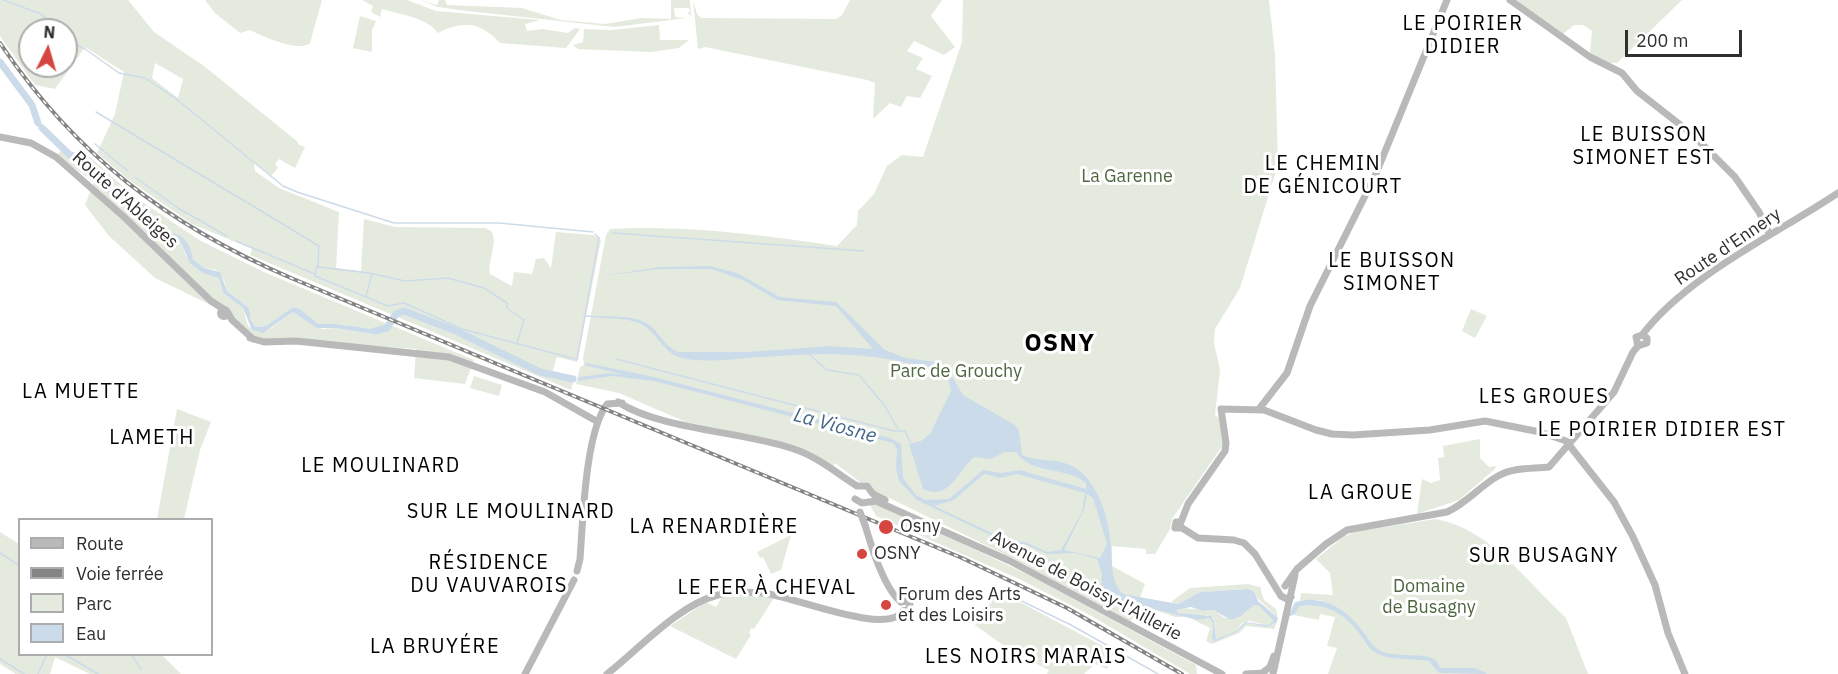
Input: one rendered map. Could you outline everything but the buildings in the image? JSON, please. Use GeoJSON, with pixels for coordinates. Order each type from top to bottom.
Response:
{"type":"FeatureCollection","features":[{"type":"Feature","properties":{"kind":"street"},"geometry":{"type":"LineString","coordinates":[[1259,409],[1287,373],[1310,306],[1375,176],[1447,0]]}},
{"type":"Feature","properties":{"kind":"street"},"geometry":{"type":"LineString","coordinates":[[1510,0],[1590,57],[1622,73],[1637,91],[1692,134],[1735,177],[1756,207],[1770,235]]}},
{"type":"Feature","properties":{"kind":"street","name":"Route d'Ableiges"},"geometry":{"type":"LineString","coordinates":[[0,136],[31,143],[56,158],[124,217],[250,338],[266,342],[297,341],[423,352],[449,357],[545,392],[598,422]]}},
{"type":"Feature","properties":{"kind":"street","name":"Route d'Ennery"},"geometry":{"type":"LineString","coordinates":[[1569,445],[1614,392],[1633,352],[1638,346],[1647,343],[1647,338],[1642,335],[1670,304],[1770,235],[1838,193]]}},
{"type":"Feature","properties":{"kind":"street"},"geometry":{"type":"LineString","coordinates":[[525,674],[574,580],[571,573],[577,571],[580,559],[587,466],[598,422],[607,404],[618,402],[643,414],[796,449],[857,486],[864,485],[871,492],[936,527]]}},
{"type":"Feature","properties":{"kind":"street"},"geometry":{"type":"LineString","coordinates":[[1292,594],[1274,585],[1255,554],[1244,543],[1234,540],[1198,538],[1182,525],[1188,504],[1225,451],[1221,409],[1259,409],[1316,430],[1353,435],[1430,430],[1485,421],[1540,432],[1569,445],[1614,502],[1646,562],[1668,633],[1685,674]]}},
{"type":"Feature","properties":{"kind":"street"},"geometry":{"type":"LineString","coordinates":[[1273,674],[1284,611],[1283,591],[1297,569],[1339,534],[1352,528],[1447,512],[1459,507],[1500,475],[1517,469],[1549,466],[1569,445]]}},
{"type":"Feature","properties":{"kind":"street"},"geometry":{"type":"LineString","coordinates":[[857,486],[853,492],[862,501],[876,501],[936,527]]}},
{"type":"Feature","properties":{"kind":"street"},"geometry":{"type":"LineString","coordinates":[[607,674],[684,611],[718,594],[770,594],[872,620],[899,615],[903,610],[908,609],[910,604],[906,601],[901,602],[895,596],[874,555],[860,512],[862,501],[871,492]]}},
{"type":"Feature","properties":{"kind":"street","name":"Avenue de Boissy-l'Aillerie"},"geometry":{"type":"LineString","coordinates":[[936,527],[1044,578],[1222,674]]}},
{"type":"Feature","properties":{"kind":"street"},"geometry":{"type":"LineString","coordinates":[[1284,611],[1292,594],[1297,572],[1339,534]]}},
{"type":"Feature","properties":{"kind":"street"},"geometry":{"type":"LineString","coordinates":[[1283,591],[1292,594]]}},
{"type":"Feature","properties":{"kind":"street"},"geometry":{"type":"LineString","coordinates":[[1246,674],[1264,673],[1269,667],[1277,650],[1282,623]]}},
{"type":"Feature","properties":{"kind":"green space"},"geometry":{"type":"Polygon","coordinates":[[[0,0],[128,0],[154,32],[204,66],[298,144],[305,147],[295,168],[279,159],[275,164],[278,168],[271,176],[254,162],[255,171],[279,188],[339,212],[336,268],[361,271],[364,219],[395,227],[485,228],[491,231],[494,241],[490,274],[512,286],[514,272],[532,274],[536,259],[544,258],[551,268],[556,232],[593,235],[601,240],[577,362],[557,357],[551,376],[573,381],[571,390],[250,255],[252,249],[192,224],[129,180],[97,153],[115,114],[124,72],[85,47],[78,57],[78,18],[18,18],[18,61],[0,36],[0,0]],[[155,63],[152,78],[178,98],[183,79],[155,63]]]}},
{"type":"Feature","properties":{"kind":"green space"},"geometry":{"type":"Polygon","coordinates":[[[205,0],[322,0],[310,43],[298,46],[280,42],[250,30],[240,33],[215,13],[205,0]]]}},
{"type":"Feature","properties":{"kind":"green space"},"geometry":{"type":"Polygon","coordinates":[[[362,0],[407,0],[436,11],[540,20],[525,24],[527,31],[542,29],[568,33],[575,28],[580,29],[566,48],[500,43],[486,31],[471,25],[456,26],[438,33],[427,23],[405,15],[382,9],[380,17],[371,12],[373,6],[362,0]]]}},
{"type":"Feature","properties":{"kind":"green space"},"geometry":{"type":"Polygon","coordinates":[[[420,0],[437,5],[439,0],[445,0],[447,5],[522,8],[561,20],[605,24],[641,18],[671,19],[671,0],[690,0],[691,16],[687,13],[690,12],[689,8],[674,8],[675,17],[686,18],[615,27],[438,7],[420,0]]]}},
{"type":"Feature","properties":{"kind":"green space"},"geometry":{"type":"Polygon","coordinates":[[[693,0],[697,14],[701,18],[836,19],[842,15],[850,0],[942,0],[931,16],[955,47],[944,55],[914,41],[907,51],[923,58],[916,69],[932,76],[920,98],[907,96],[901,107],[890,103],[873,119],[875,83],[705,47],[698,49],[693,0]]]}},
{"type":"Feature","properties":{"kind":"green space"},"geometry":{"type":"Polygon","coordinates":[[[963,0],[1269,0],[1275,54],[1278,165],[1240,288],[1215,329],[1214,343],[1220,370],[1215,415],[1220,419],[1223,445],[1172,519],[1170,529],[1155,554],[1146,554],[1146,549],[1112,546],[1112,566],[1145,584],[1131,622],[1012,558],[875,491],[867,482],[860,482],[835,463],[832,468],[802,449],[767,438],[686,422],[619,393],[576,384],[580,367],[584,365],[583,358],[606,235],[610,229],[696,230],[837,246],[857,225],[858,211],[874,194],[887,166],[902,155],[923,157],[962,42],[963,0]]]}},
{"type":"Feature","properties":{"kind":"green space"},"geometry":{"type":"Polygon","coordinates":[[[1516,0],[1682,0],[1617,63],[1606,63],[1590,53],[1592,31],[1583,25],[1574,25],[1563,34],[1516,0]]]}},
{"type":"Feature","properties":{"kind":"green space"},"geometry":{"type":"Polygon","coordinates":[[[360,16],[376,21],[372,30],[372,52],[353,48],[360,16]]]}},
{"type":"Feature","properties":{"kind":"green space"},"geometry":{"type":"Polygon","coordinates":[[[659,25],[660,40],[689,40],[679,48],[651,52],[578,49],[573,45],[583,42],[584,29],[612,30],[659,25]]]}},
{"type":"Feature","properties":{"kind":"green space"},"geometry":{"type":"Polygon","coordinates":[[[30,78],[63,78],[55,89],[35,85],[30,78]]]}},
{"type":"Feature","properties":{"kind":"green space"},"geometry":{"type":"Polygon","coordinates":[[[81,149],[135,197],[201,241],[264,272],[474,360],[465,384],[414,378],[416,349],[296,341],[269,343],[251,336],[225,312],[155,278],[109,236],[85,205],[94,182],[57,156],[61,150],[73,155],[81,149]],[[80,160],[119,201],[139,209],[141,219],[180,241],[186,256],[204,268],[190,256],[189,245],[146,220],[145,210],[121,198],[87,161],[80,160]],[[204,268],[219,278],[223,293],[243,308],[248,326],[258,332],[270,329],[293,312],[322,329],[335,328],[372,334],[384,331],[336,324],[318,325],[300,309],[293,307],[266,326],[256,327],[251,321],[249,308],[227,291],[224,280],[217,270],[204,268]]]}},
{"type":"Feature","properties":{"kind":"green space"},"geometry":{"type":"Polygon","coordinates":[[[1471,309],[1487,316],[1475,338],[1462,331],[1471,309]]]}},
{"type":"Feature","properties":{"kind":"green space"},"geometry":{"type":"Polygon","coordinates":[[[474,376],[502,385],[499,396],[470,388],[474,376]]]}},
{"type":"Feature","properties":{"kind":"green space"},"geometry":{"type":"Polygon","coordinates":[[[177,409],[211,422],[200,450],[184,518],[157,518],[177,409]]]}},
{"type":"Feature","properties":{"kind":"green space"},"geometry":{"type":"Polygon","coordinates":[[[1480,439],[1480,458],[1489,467],[1496,466],[1495,469],[1459,500],[1417,514],[1422,479],[1431,483],[1440,480],[1438,458],[1444,457],[1443,446],[1480,439]]]}},
{"type":"Feature","properties":{"kind":"green space"},"geometry":{"type":"Polygon","coordinates":[[[876,503],[1031,576],[1196,665],[1197,674],[1190,674],[1088,614],[1019,579],[876,516],[870,505],[876,503]]]}},
{"type":"Feature","properties":{"kind":"green space","name":"Domaine de Busagny"},"geometry":{"type":"Polygon","coordinates":[[[1435,519],[1472,532],[1519,570],[1566,618],[1588,674],[1328,674],[1337,648],[1327,646],[1335,617],[1320,614],[1319,620],[1294,615],[1299,607],[1309,605],[1322,606],[1336,612],[1337,608],[1320,600],[1300,601],[1301,593],[1333,595],[1330,573],[1316,559],[1343,537],[1355,532],[1435,519]]]}},
{"type":"Feature","properties":{"kind":"green space"},"geometry":{"type":"Polygon","coordinates":[[[0,532],[18,543],[18,656],[163,656],[181,674],[90,674],[55,657],[50,674],[16,674],[0,664],[0,532]]]}},
{"type":"Feature","properties":{"kind":"green space"},"geometry":{"type":"Polygon","coordinates":[[[791,535],[781,570],[771,574],[763,557],[760,558],[757,552],[791,535]]]}},
{"type":"Feature","properties":{"kind":"green space"},"geometry":{"type":"Polygon","coordinates":[[[1248,584],[1260,587],[1264,600],[1276,609],[1278,618],[1248,589],[1200,592],[1178,604],[1171,602],[1190,588],[1248,584]]]}},
{"type":"Feature","properties":{"kind":"green space"},"geometry":{"type":"Polygon","coordinates":[[[999,591],[1114,652],[1107,669],[1095,664],[1084,674],[1047,674],[1049,670],[1014,653],[975,625],[999,591]]]}},
{"type":"Feature","properties":{"kind":"green space"},"geometry":{"type":"Polygon","coordinates":[[[763,595],[774,598],[754,629],[751,628],[749,633],[751,635],[736,659],[670,626],[706,602],[716,607],[722,597],[763,595]]]}},
{"type":"Feature","properties":{"kind":"green space"},"geometry":{"type":"Polygon","coordinates":[[[1254,605],[1259,606],[1275,621],[1268,625],[1249,621],[1242,623],[1236,631],[1216,639],[1214,619],[1207,615],[1179,614],[1175,610],[1185,608],[1213,610],[1225,618],[1241,616],[1254,605]]]}},
{"type":"Feature","properties":{"kind":"green space"},"geometry":{"type":"Polygon","coordinates":[[[1152,609],[1194,618],[1209,618],[1213,623],[1214,642],[1237,632],[1247,623],[1267,627],[1277,622],[1274,629],[1246,626],[1239,633],[1212,644],[1206,641],[1210,628],[1188,617],[1175,617],[1152,609]]]}},
{"type":"Feature","properties":{"kind":"water"},"geometry":{"type":"Polygon","coordinates":[[[81,156],[121,198],[129,204],[143,208],[146,220],[182,237],[189,245],[193,259],[204,268],[220,272],[227,291],[249,308],[251,321],[256,327],[266,326],[293,307],[300,309],[318,324],[336,324],[386,331],[372,334],[335,328],[317,328],[293,312],[263,333],[252,330],[243,308],[223,293],[219,278],[203,273],[190,263],[180,241],[145,225],[139,209],[122,205],[79,160],[81,156]]]}},
{"type":"Feature","properties":{"kind":"water"},"geometry":{"type":"Polygon","coordinates":[[[710,266],[737,273],[780,297],[836,302],[885,350],[906,358],[937,362],[950,373],[963,395],[1015,425],[1019,430],[1022,455],[1072,466],[1089,480],[1105,512],[1110,535],[1114,578],[1123,594],[1178,604],[1200,592],[1248,589],[1254,592],[1258,601],[1278,618],[1277,622],[1267,627],[1247,623],[1237,632],[1214,642],[1213,623],[1209,618],[1198,620],[1136,605],[1127,607],[1109,593],[1101,590],[1102,574],[1097,559],[1075,553],[1047,554],[1025,544],[1007,543],[917,500],[899,481],[896,468],[897,449],[893,443],[654,381],[612,376],[578,381],[579,377],[610,373],[625,375],[584,365],[587,363],[654,377],[890,438],[901,444],[903,478],[916,495],[925,500],[949,499],[983,470],[1001,473],[1020,470],[1086,489],[1086,483],[1077,477],[1040,468],[1023,459],[1016,452],[1005,452],[991,459],[974,457],[947,488],[932,492],[923,489],[909,444],[921,441],[930,434],[951,391],[945,375],[933,368],[882,358],[844,355],[686,359],[668,351],[651,331],[641,324],[601,318],[601,316],[622,317],[643,321],[678,352],[748,352],[830,346],[873,349],[836,306],[777,300],[743,280],[711,269],[660,269],[601,276],[661,267],[710,266]],[[984,474],[954,500],[934,506],[1009,541],[1025,542],[1047,552],[1061,550],[1082,512],[1085,493],[1017,474],[1000,478],[984,474]],[[1087,494],[1084,510],[1064,550],[1100,558],[1107,544],[1093,498],[1087,494]],[[1254,605],[1241,616],[1231,620],[1213,610],[1203,611],[1191,607],[1176,610],[1179,614],[1211,616],[1214,621],[1216,639],[1236,631],[1245,622],[1268,625],[1274,621],[1259,606],[1254,605]]]}},
{"type":"Feature","properties":{"kind":"water"},"geometry":{"type":"Polygon","coordinates":[[[1306,600],[1323,602],[1339,609],[1359,626],[1372,644],[1386,653],[1425,656],[1437,661],[1440,668],[1475,668],[1488,674],[1439,673],[1429,661],[1391,658],[1378,654],[1370,648],[1347,620],[1325,608],[1299,607],[1295,614],[1288,617],[1295,602],[1306,600]]]}},
{"type":"Feature","properties":{"kind":"waterway"},"geometry":{"type":"LineString","coordinates":[[3,0],[41,14],[46,18]]}},
{"type":"Feature","properties":{"kind":"waterway"},"geometry":{"type":"LineString","coordinates":[[78,46],[119,73],[145,78],[175,98],[283,186],[297,192],[394,223],[499,223],[593,232]]}},
{"type":"Feature","properties":{"kind":"waterway","name":"La Viosne"},"geometry":{"type":"LineString","coordinates":[[0,62],[32,105],[38,123]]}},
{"type":"Feature","properties":{"kind":"waterway"},"geometry":{"type":"LineString","coordinates":[[96,112],[246,202]]}},
{"type":"Feature","properties":{"kind":"waterway","name":"La Viosne"},"geometry":{"type":"LineString","coordinates":[[42,128],[70,155],[81,158],[86,163]]}},
{"type":"Feature","properties":{"kind":"waterway"},"geometry":{"type":"LineString","coordinates":[[95,144],[128,171]]}},
{"type":"Feature","properties":{"kind":"waterway"},"geometry":{"type":"LineString","coordinates":[[135,177],[178,208],[227,236]]}},
{"type":"Feature","properties":{"kind":"waterway"},"geometry":{"type":"LineString","coordinates":[[248,203],[319,246],[318,267],[369,273],[405,281],[448,278],[484,288],[507,303],[507,308],[524,320],[517,343]]}},
{"type":"Feature","properties":{"kind":"waterway"},"geometry":{"type":"LineString","coordinates":[[613,233],[864,251]]}},
{"type":"Feature","properties":{"kind":"waterway"},"geometry":{"type":"LineString","coordinates":[[577,360],[599,238],[595,234]]}},
{"type":"Feature","properties":{"kind":"waterway"},"geometry":{"type":"LineString","coordinates":[[236,241],[315,274]]}},
{"type":"Feature","properties":{"kind":"waterway"},"geometry":{"type":"LineString","coordinates":[[317,266],[315,276],[388,306],[404,303],[462,329],[575,359]]}},
{"type":"Feature","properties":{"kind":"waterway"},"geometry":{"type":"LineString","coordinates":[[366,296],[372,274]]}},
{"type":"Feature","properties":{"kind":"waterway","name":"La Viosne"},"geometry":{"type":"LineString","coordinates":[[375,331],[387,328],[396,314],[404,311],[456,331],[540,372],[573,379]]}},
{"type":"Feature","properties":{"kind":"waterway"},"geometry":{"type":"LineString","coordinates":[[584,316],[601,317]]}},
{"type":"Feature","properties":{"kind":"waterway"},"geometry":{"type":"LineString","coordinates":[[809,354],[827,370],[859,375],[885,406],[898,429]]}},
{"type":"Feature","properties":{"kind":"waterway"},"geometry":{"type":"LineString","coordinates":[[616,359],[894,431],[905,431],[910,442]]}},
{"type":"Feature","properties":{"kind":"waterway"},"geometry":{"type":"LineString","coordinates":[[0,553],[18,565]]}},
{"type":"Feature","properties":{"kind":"waterway"},"geometry":{"type":"LineString","coordinates":[[1001,591],[1071,625],[1158,674]]}},
{"type":"Feature","properties":{"kind":"waterway"},"geometry":{"type":"LineString","coordinates":[[38,674],[46,656]]}},
{"type":"Feature","properties":{"kind":"waterway"},"geometry":{"type":"LineString","coordinates":[[67,656],[98,674]]}},
{"type":"Feature","properties":{"kind":"waterway"},"geometry":{"type":"LineString","coordinates":[[132,656],[141,669]]}},
{"type":"Feature","properties":{"kind":"waterway"},"geometry":{"type":"LineString","coordinates":[[0,659],[24,674]]}},
{"type":"Feature","properties":{"kind":"railway"},"geometry":{"type":"LineString","coordinates":[[0,43],[60,120],[93,153],[128,183],[204,235],[291,278],[962,558],[1067,608],[1182,674]]}},
{"type":"Feature","properties":{"kind":"place","name":"Osny"},"geometry":{"type":"Point","coordinates":[886,527]}},
{"type":"Feature","properties":{"kind":"place","name":"OSNY"},"geometry":{"type":"Point","coordinates":[862,554]}},
{"type":"Feature","properties":{"kind":"place","name":"Forum des Arts et des Loisirs"},"geometry":{"type":"Point","coordinates":[886,605]}},
{"type":"Feature","properties":{"kind":"district","name":"LE POIRIER DIDIER"},"geometry":{"type":"Point","coordinates":[1463,36]}},
{"type":"Feature","properties":{"kind":"district","name":"LE BUISSON SIMONET EST"},"geometry":{"type":"Point","coordinates":[1644,146]}},
{"type":"Feature","properties":{"kind":"district","name":"LE CHEMIN DE GÉNICOURT"},"geometry":{"type":"Point","coordinates":[1323,176]}},
{"type":"Feature","properties":{"kind":"district","name":"LE BUISSON SIMONET"},"geometry":{"type":"Point","coordinates":[1392,272]}},
{"type":"Feature","properties":{"kind":"district","name":"OSNY"},"geometry":{"type":"Point","coordinates":[1060,344]}},
{"type":"Feature","properties":{"kind":"district","name":"LA MUETTE"},"geometry":{"type":"Point","coordinates":[81,392]}},
{"type":"Feature","properties":{"kind":"district","name":"LES GROUES"},"geometry":{"type":"Point","coordinates":[1544,397]}},
{"type":"Feature","properties":{"kind":"district","name":"LE POIRIER DIDIER EST"},"geometry":{"type":"Point","coordinates":[1662,430]}},
{"type":"Feature","properties":{"kind":"district","name":"LAMETH"},"geometry":{"type":"Point","coordinates":[152,438]}},
{"type":"Feature","properties":{"kind":"district","name":"LE MOULINARD"},"geometry":{"type":"Point","coordinates":[381,466]}},
{"type":"Feature","properties":{"kind":"district","name":"LA GROUE"},"geometry":{"type":"Point","coordinates":[1361,493]}},
{"type":"Feature","properties":{"kind":"district","name":"SUR LE MOULINARD"},"geometry":{"type":"Point","coordinates":[511,512]}},
{"type":"Feature","properties":{"kind":"district","name":"LA RENARDIÈRE"},"geometry":{"type":"Point","coordinates":[714,527]}},
{"type":"Feature","properties":{"kind":"district","name":"SUR BUSAGNY"},"geometry":{"type":"Point","coordinates":[1544,556]}},
{"type":"Feature","properties":{"kind":"district","name":"RÉSIDENCE DU VAUVAROIS"},"geometry":{"type":"Point","coordinates":[489,574]}},
{"type":"Feature","properties":{"kind":"district","name":"LE FER À CHEVAL"},"geometry":{"type":"Point","coordinates":[767,588]}},
{"type":"Feature","properties":{"kind":"district","name":"LA BRUYÉRE"},"geometry":{"type":"Point","coordinates":[435,647]}},
{"type":"Feature","properties":{"kind":"district","name":"LES NOIRS MARAIS"},"geometry":{"type":"Point","coordinates":[1026,657]}},
{"type":"Feature","properties":{"kind":"park label","name":"La Garenne"},"geometry":{"type":"Point","coordinates":[1127,177]}},
{"type":"Feature","properties":{"kind":"park label","name":"Parc de Grouchy"},"geometry":{"type":"Point","coordinates":[956,372]}}]}
